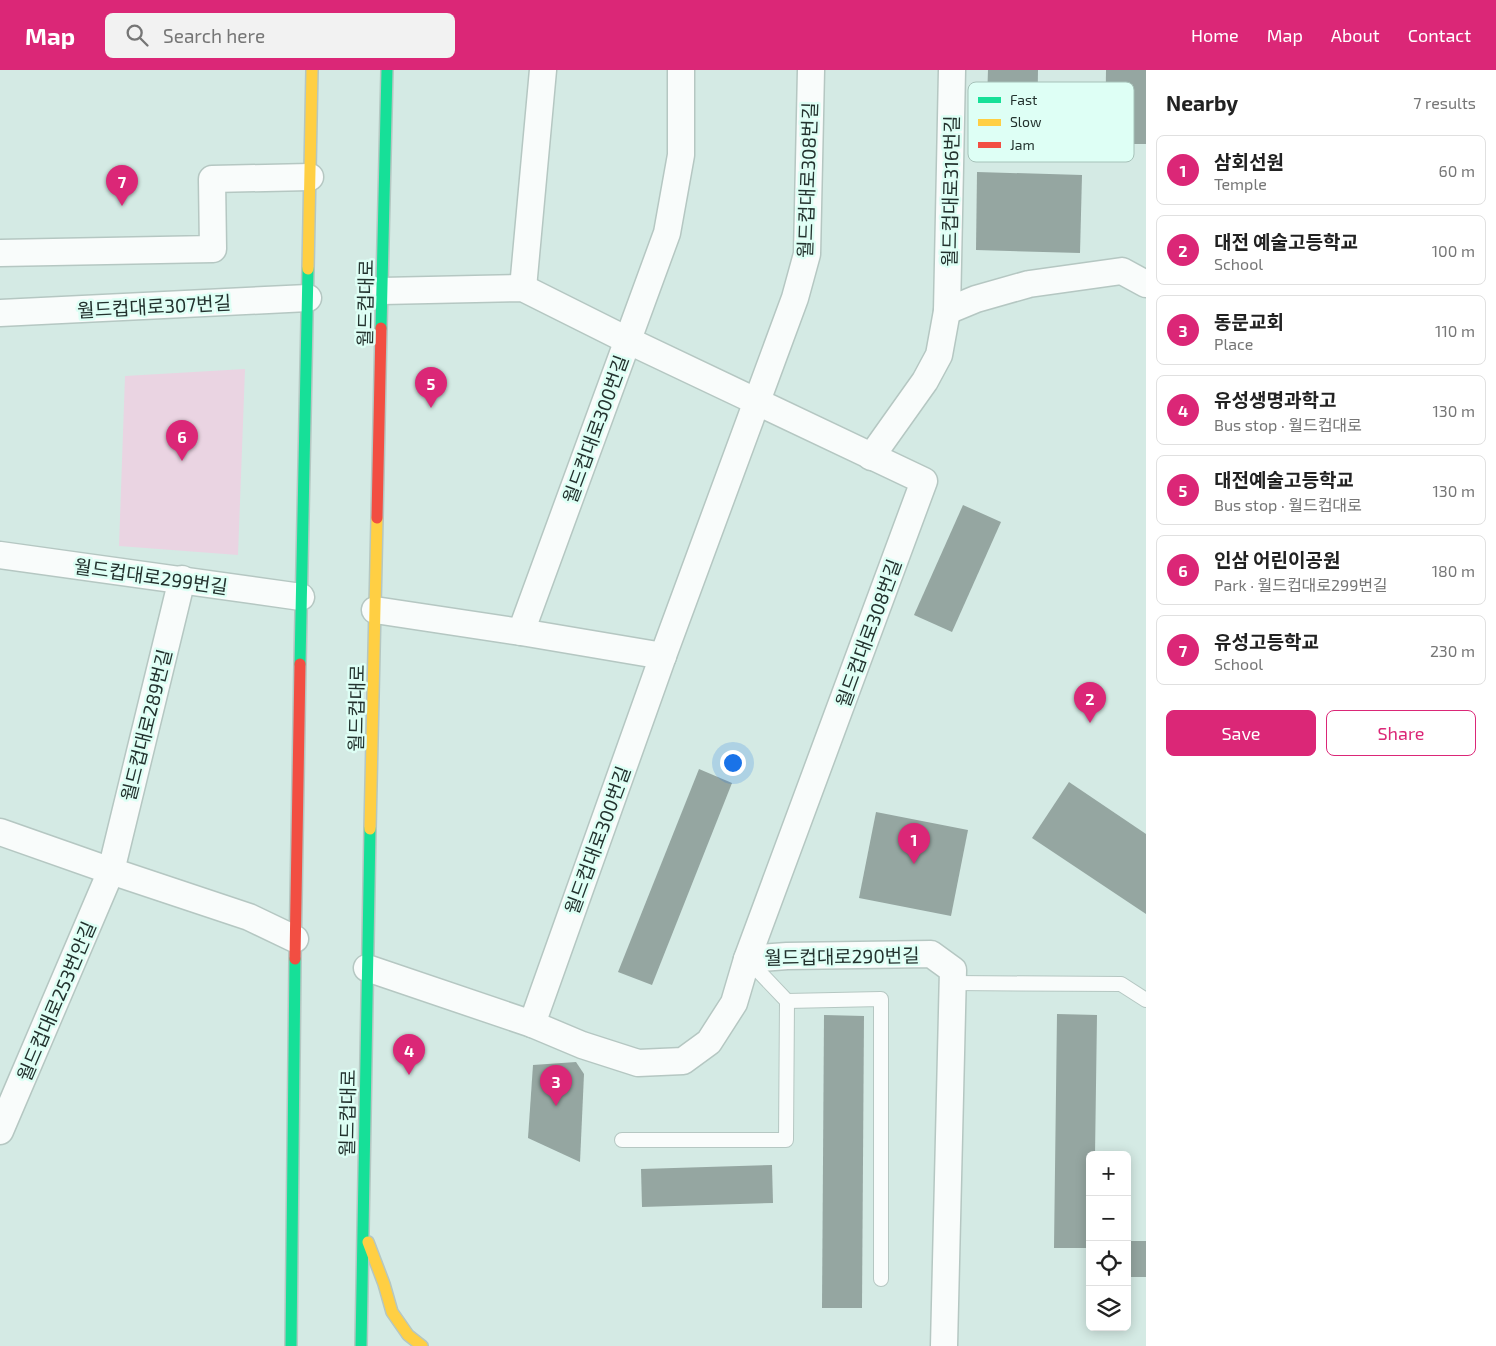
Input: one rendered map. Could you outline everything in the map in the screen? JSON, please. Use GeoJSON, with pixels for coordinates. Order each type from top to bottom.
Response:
{"type":"FeatureCollection","features":[{"type":"Feature","properties":{"kind":"street"},"geometry":{"type":"LineString","coordinates":[[291,1346],[295,939],[312,70]]}},
{"type":"Feature","properties":{"kind":"street","name":"월드컵대로"},"geometry":{"type":"LineString","coordinates":[[361,1346],[386,70]]}},
{"type":"Feature","properties":{"kind":"street"},"geometry":{"type":"LineString","coordinates":[[523,288],[543,70]]}},
{"type":"Feature","properties":{"kind":"street"},"geometry":{"type":"LineString","coordinates":[[627,340],[667,234],[681,156],[681,70]]}},
{"type":"Feature","properties":{"kind":"street","name":"월드컵대로308번길"},"geometry":{"type":"LineString","coordinates":[[757,402],[795,298],[807,254],[811,70]]}},
{"type":"Feature","properties":{"kind":"street","name":"월드컵대로316번길"},"geometry":{"type":"LineString","coordinates":[[871,457],[925,381],[940,355],[947,312],[952,70]]}},
{"type":"Feature","properties":{"kind":"street"},"geometry":{"type":"LineString","coordinates":[[0,254],[213,250],[212,179],[310,177]]}},
{"type":"Feature","properties":{"kind":"street"},"geometry":{"type":"LineString","coordinates":[[947,312],[976,299],[1038,282],[1122,271],[1146,284]]}},
{"type":"Feature","properties":{"kind":"street","name":"월드컵대로308번길"},"geometry":{"type":"LineString","coordinates":[[382,291],[523,288],[627,340],[924,481],[747,959]]}},
{"type":"Feature","properties":{"kind":"street","name":"월드컵대로307번길"},"geometry":{"type":"LineString","coordinates":[[0,313],[308,298]]}},
{"type":"Feature","properties":{"kind":"street","name":"월드컵대로300번길"},"geometry":{"type":"LineString","coordinates":[[521,632],[627,340]]}},
{"type":"Feature","properties":{"kind":"street","name":"월드컵대로300번길"},"geometry":{"type":"LineString","coordinates":[[532,1024],[663,656],[757,402]]}},
{"type":"Feature","properties":{"kind":"street","name":"월드컵대로299번길"},"geometry":{"type":"LineString","coordinates":[[0,555],[301,596]]}},
{"type":"Feature","properties":{"kind":"street","name":"월드컵대로289번길"},"geometry":{"type":"LineString","coordinates":[[111,871],[182,579]]}},
{"type":"Feature","properties":{"kind":"street"},"geometry":{"type":"LineString","coordinates":[[375,610],[663,656]]}},
{"type":"Feature","properties":{"kind":"street"},"geometry":{"type":"LineString","coordinates":[[0,832],[249,916],[295,939]]}},
{"type":"Feature","properties":{"kind":"street","name":"월드컵대로253번안길"},"geometry":{"type":"LineString","coordinates":[[0,1131],[111,871]]}},
{"type":"Feature","properties":{"kind":"street","name":"월드컵대로290번길"},"geometry":{"type":"LineString","coordinates":[[367,968],[532,1024],[582,1045],[638,1063],[683,1061],[709,1042],[734,1003],[747,959],[787,956],[931,954],[953,970],[944,1346]]}},
{"type":"Feature","properties":{"kind":"street"},"geometry":{"type":"LineString","coordinates":[[362,1229],[384,1284],[392,1312],[408,1335],[422,1346]]}},
{"type":"Feature","properties":{"kind":"lane"},"geometry":{"type":"LineString","coordinates":[[622,1140],[786,1140],[787,1001],[747,959]]}},
{"type":"Feature","properties":{"kind":"lane"},"geometry":{"type":"LineString","coordinates":[[953,983],[1122,984],[1146,1000]]}},
{"type":"Feature","properties":{"kind":"lane"},"geometry":{"type":"LineString","coordinates":[[787,1001],[881,999],[881,1279]]}},
{"type":"Feature","properties":{"kind":"shaded area"},"geometry":{"type":"Polygon","coordinates":[[[245,369],[238,555],[119,546],[125,376],[245,369]]]}},
{"type":"Feature","properties":{"kind":"building"},"geometry":{"type":"Polygon","coordinates":[[[988,70],[1038,70],[1038,82],[988,82],[988,70]]]}},
{"type":"Feature","properties":{"kind":"building"},"geometry":{"type":"Polygon","coordinates":[[[1106,70],[1146,70],[1146,144],[1134,144],[1134,82],[1106,82],[1106,70]]]}},
{"type":"Feature","properties":{"kind":"building"},"geometry":{"type":"Polygon","coordinates":[[[977,172],[1082,175],[1080,253],[976,250],[977,172]]]}},
{"type":"Feature","properties":{"kind":"building"},"geometry":{"type":"Polygon","coordinates":[[[963,505],[1001,522],[952,632],[914,615],[963,505]]]}},
{"type":"Feature","properties":{"kind":"building"},"geometry":{"type":"Polygon","coordinates":[[[699,769],[732,783],[652,985],[618,972],[699,769]]]}},
{"type":"Feature","properties":{"kind":"building"},"geometry":{"type":"Polygon","coordinates":[[[1069,782],[1146,834],[1146,914],[1032,838],[1069,782]]]}},
{"type":"Feature","properties":{"kind":"building"},"geometry":{"type":"Polygon","coordinates":[[[876,812],[968,830],[951,916],[859,898],[876,812]]]}},
{"type":"Feature","properties":{"kind":"building"},"geometry":{"type":"Polygon","coordinates":[[[1057,1014],[1097,1015],[1095,1151],[1086,1151],[1086,1248],[1054,1248],[1057,1014]]]}},
{"type":"Feature","properties":{"kind":"building"},"geometry":{"type":"Polygon","coordinates":[[[824,1015],[864,1016],[862,1308],[822,1308],[824,1015]]]}},
{"type":"Feature","properties":{"kind":"building"},"geometry":{"type":"Polygon","coordinates":[[[576,1062],[584,1074],[580,1162],[528,1138],[533,1065],[576,1062]]]}},
{"type":"Feature","properties":{"kind":"building"},"geometry":{"type":"Polygon","coordinates":[[[772,1165],[773,1203],[642,1207],[641,1169],[772,1165]]]}},
{"type":"Feature","properties":{"kind":"building"},"geometry":{"type":"Polygon","coordinates":[[[1131,1241],[1146,1241],[1146,1277],[1131,1277],[1131,1241]]]}},
{"type":"Feature","properties":{"kind":"traffic: fast"},"geometry":{"type":"LineString","coordinates":[[381,328],[387,70]]}},
{"type":"Feature","properties":{"kind":"traffic: fast"},"geometry":{"type":"LineString","coordinates":[[300,664],[308,269]]}},
{"type":"Feature","properties":{"kind":"traffic: fast"},"geometry":{"type":"LineString","coordinates":[[361,1346],[370,829]]}},
{"type":"Feature","properties":{"kind":"traffic: fast"},"geometry":{"type":"LineString","coordinates":[[291,1346],[295,959]]}},
{"type":"Feature","properties":{"kind":"traffic: slow"},"geometry":{"type":"LineString","coordinates":[[308,269],[312,70]]}},
{"type":"Feature","properties":{"kind":"traffic: slow"},"geometry":{"type":"LineString","coordinates":[[370,829],[377,518]]}},
{"type":"Feature","properties":{"kind":"traffic: slow"},"geometry":{"type":"LineString","coordinates":[[368,1242],[384,1284],[392,1312],[408,1335],[422,1346]]}},
{"type":"Feature","properties":{"kind":"traffic: jam"},"geometry":{"type":"LineString","coordinates":[[377,518],[381,328]]}},
{"type":"Feature","properties":{"kind":"traffic: jam"},"geometry":{"type":"LineString","coordinates":[[295,959],[300,664]]}},
{"type":"Feature","properties":{"kind":"place","name":"유성고등학교"},"geometry":{"type":"Point","coordinates":[122,206]}},
{"type":"Feature","properties":{"kind":"place","name":"대전예술고등학교"},"geometry":{"type":"Point","coordinates":[431,408]}},
{"type":"Feature","properties":{"kind":"place","name":"인삼 어린이공원"},"geometry":{"type":"Point","coordinates":[182,461]}},
{"type":"Feature","properties":{"kind":"place","name":"대전 예술고등학교"},"geometry":{"type":"Point","coordinates":[1090,723]}},
{"type":"Feature","properties":{"kind":"place","name":"삼회선원"},"geometry":{"type":"Point","coordinates":[914,864]}},
{"type":"Feature","properties":{"kind":"place","name":"유성생명과학고"},"geometry":{"type":"Point","coordinates":[409,1075]}},
{"type":"Feature","properties":{"kind":"place","name":"동문교회"},"geometry":{"type":"Point","coordinates":[556,1106]}}]}
